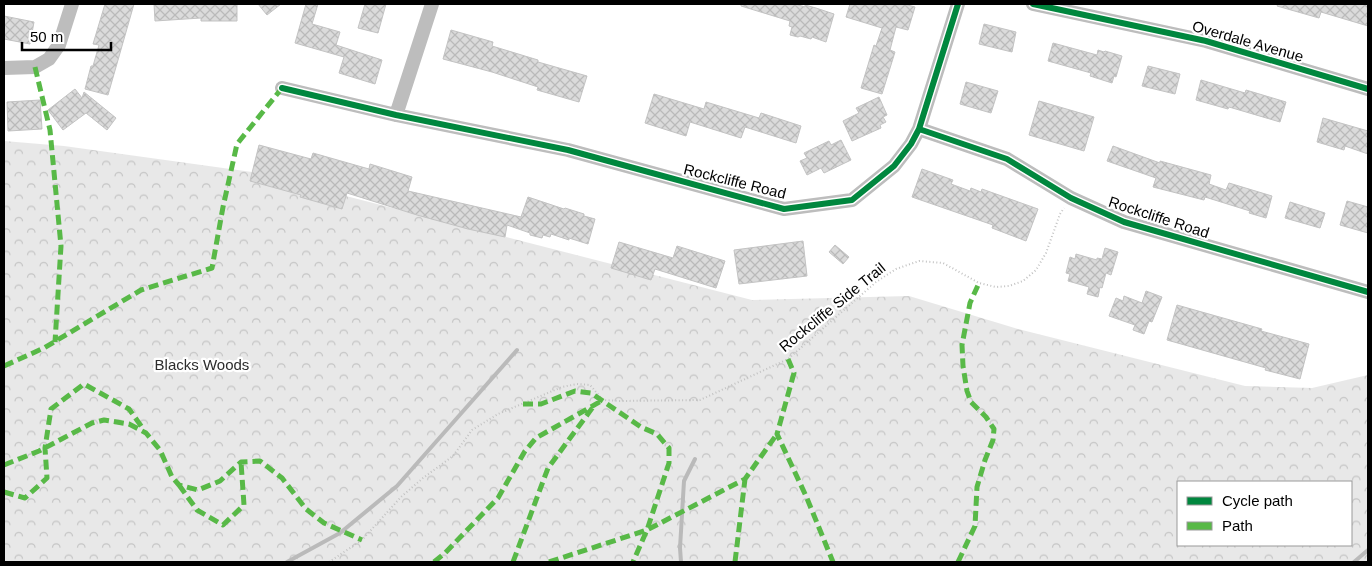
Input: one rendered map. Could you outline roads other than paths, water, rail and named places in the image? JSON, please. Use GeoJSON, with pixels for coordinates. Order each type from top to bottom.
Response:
{"type":"FeatureCollection","features":[{"type":"Feature","properties":{"kind":"street"},"geometry":{"type":"LineString","coordinates":[[4,68],[35,67],[50,59],[59,45],[72,4]]}},
{"type":"Feature","properties":{"kind":"street"},"geometry":{"type":"LineString","coordinates":[[396,115],[432,4]]}},
{"type":"Feature","properties":{"kind":"street"},"geometry":{"type":"LineString","coordinates":[[919,129],[958,4]]}},
{"type":"Feature","properties":{"kind":"street","name":"Overdale Avenue"},"geometry":{"type":"LineString","coordinates":[[1032,4],[1206,41],[1368,89]]}},
{"type":"Feature","properties":{"kind":"street","name":"Rockcliffe Road"},"geometry":{"type":"LineString","coordinates":[[282,88],[396,115],[568,150],[784,209],[852,200],[894,166],[919,129],[1007,159],[1071,198],[1124,222],[1368,292]]}},
{"type":"Feature","properties":{"kind":"waterway"},"geometry":{"type":"LineString","coordinates":[[287,562],[340,533],[397,486],[517,350]]}},
{"type":"Feature","properties":{"kind":"waterway"},"geometry":{"type":"LineString","coordinates":[[681,562],[680,548],[684,481],[695,459]]}},
{"type":"Feature","properties":{"kind":"waterway"},"geometry":{"type":"LineString","coordinates":[[1354,562],[1368,550]]}},
{"type":"Feature","properties":{"kind":"park label","name":"Blacks Woods"},"geometry":{"type":"Point","coordinates":[202,364]}}]}
